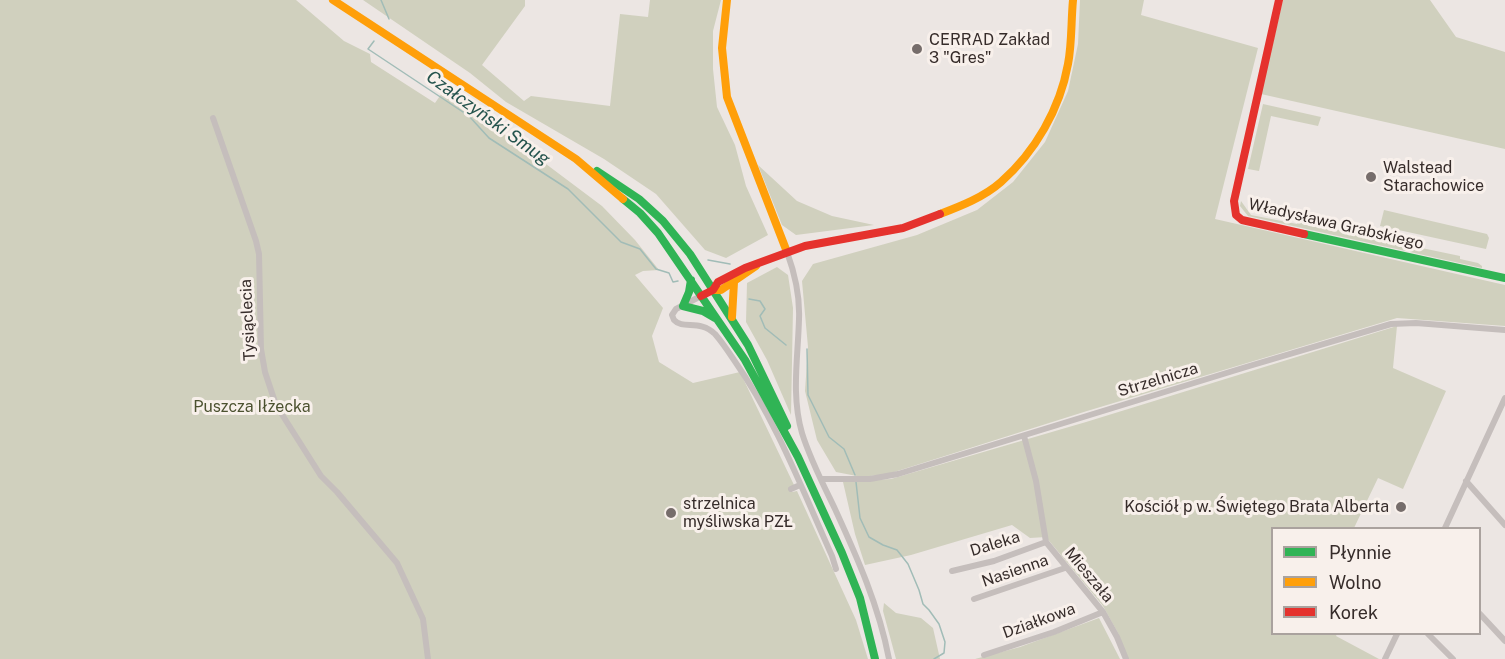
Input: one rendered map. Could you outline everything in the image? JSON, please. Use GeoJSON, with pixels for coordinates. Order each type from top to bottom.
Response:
{"type":"FeatureCollection","features":[{"type":"Feature","properties":{"kind":"main road"},"geometry":{"type":"LineString","coordinates":[[333,0],[639,199],[677,237],[732,319],[766,379],[783,415],[798,457]]}},
{"type":"Feature","properties":{"kind":"main road"},"geometry":{"type":"LineString","coordinates":[[727,0],[721,40],[722,71],[727,97],[787,252]]}},
{"type":"Feature","properties":{"kind":"main road"},"geometry":{"type":"LineString","coordinates":[[702,296],[713,290],[722,290],[731,280],[759,263],[787,252],[827,241],[903,228],[964,205],[1000,183],[1026,156],[1042,133],[1056,106],[1068,64],[1073,0]]}},
{"type":"Feature","properties":{"kind":"main road","name":"Władysława Grabskiego"},"geometry":{"type":"LineString","coordinates":[[1279,0],[1234,201],[1236,215],[1242,220],[1505,278]]}},
{"type":"Feature","properties":{"kind":"main road"},"geometry":{"type":"LineString","coordinates":[[580,162],[640,213],[658,233],[754,375],[798,457],[842,552],[860,598],[875,659]]}},
{"type":"Feature","properties":{"kind":"main road"},"geometry":{"type":"LineString","coordinates":[[701,272],[731,280]]}},
{"type":"Feature","properties":{"kind":"main road"},"geometry":{"type":"LineString","coordinates":[[691,280],[683,306],[703,311],[720,322]]}},
{"type":"Feature","properties":{"kind":"main road"},"geometry":{"type":"LineString","coordinates":[[731,280],[732,319]]}},
{"type":"Feature","properties":{"kind":"street","name":"Tysiąclecia"},"geometry":{"type":"LineString","coordinates":[[213,118],[259,254],[261,349],[272,395],[321,476],[397,563],[423,619],[428,659]]}},
{"type":"Feature","properties":{"kind":"street"},"geometry":{"type":"LineString","coordinates":[[787,252],[796,281],[798,300],[795,389],[802,434],[861,566],[875,603],[889,659]]}},
{"type":"Feature","properties":{"kind":"street"},"geometry":{"type":"LineString","coordinates":[[702,296],[674,312],[672,315],[674,320],[681,325],[693,324],[705,327],[722,343],[757,395],[836,568]]}},
{"type":"Feature","properties":{"kind":"street","name":"Strzelnicza"},"geometry":{"type":"LineString","coordinates":[[821,479],[870,479],[890,476],[1391,324],[1416,323],[1505,330]]}},
{"type":"Feature","properties":{"kind":"street"},"geometry":{"type":"LineString","coordinates":[[1445,527],[1505,398]]}},
{"type":"Feature","properties":{"kind":"street","name":"Mieszała"},"geometry":{"type":"LineString","coordinates":[[1024,436],[1036,481],[1046,542],[1103,612],[1126,659]]}},
{"type":"Feature","properties":{"kind":"street"},"geometry":{"type":"LineString","coordinates":[[1466,482],[1505,525]]}},
{"type":"Feature","properties":{"kind":"street"},"geometry":{"type":"LineString","coordinates":[[791,489],[800,485]]}},
{"type":"Feature","properties":{"kind":"street","name":"Daleka"},"geometry":{"type":"LineString","coordinates":[[952,571],[994,561],[1046,542]]}},
{"type":"Feature","properties":{"kind":"street","name":"Nasienna"},"geometry":{"type":"LineString","coordinates":[[974,599],[1065,568]]}},
{"type":"Feature","properties":{"kind":"street","name":"Działkowa"},"geometry":{"type":"LineString","coordinates":[[984,654],[1054,632],[1103,612]]}},
{"type":"Feature","properties":{"kind":"street"},"geometry":{"type":"LineString","coordinates":[[1481,616],[1505,641]]}},
{"type":"Feature","properties":{"kind":"street"},"geometry":{"type":"LineString","coordinates":[[1388,658],[1396,635]]}},
{"type":"Feature","properties":{"kind":"street"},"geometry":{"type":"LineString","coordinates":[[1430,635],[1454,659]]}},
{"type":"Feature","properties":{"kind":"green space","name":"Puszcza Iłżecka"},"geometry":{"type":"Polygon","coordinates":[[[0,0],[296,0],[344,41],[370,54],[371,62],[435,103],[442,93],[522,146],[602,206],[635,240],[659,270],[643,271],[635,275],[663,308],[652,336],[659,362],[693,383],[740,372],[794,485],[790,488],[792,492],[797,491],[856,620],[868,659],[0,659],[0,0]]]}},
{"type":"Feature","properties":{"kind":"green space"},"geometry":{"type":"Polygon","coordinates":[[[363,0],[525,0],[525,6],[482,65],[524,101],[531,96],[610,106],[620,14],[648,17],[650,0],[721,0],[713,31],[713,69],[717,107],[735,145],[746,186],[768,235],[726,258],[705,250],[656,194],[604,159],[506,102],[470,73],[363,0]]]}},
{"type":"Feature","properties":{"kind":"green space"},"geometry":{"type":"Polygon","coordinates":[[[1080,0],[1144,0],[1141,15],[1258,48],[1215,219],[1505,285],[1505,326],[1397,318],[1087,411],[888,474],[862,477],[836,472],[817,440],[805,391],[808,347],[802,281],[813,264],[917,235],[977,210],[1013,182],[1045,142],[1068,91],[1078,44],[1080,0]]]}},
{"type":"Feature","properties":{"kind":"green space"},"geometry":{"type":"Polygon","coordinates":[[[1283,0],[1430,0],[1456,37],[1505,52],[1505,149],[1261,94],[1283,0]]]}},
{"type":"Feature","properties":{"kind":"green space"},"geometry":{"type":"Polygon","coordinates":[[[1263,104],[1321,117],[1318,126],[1271,116],[1259,171],[1248,169],[1263,104]]]}},
{"type":"Feature","properties":{"kind":"green space"},"geometry":{"type":"Polygon","coordinates":[[[758,165],[797,201],[832,216],[874,225],[796,235],[782,225],[758,165]]]}},
{"type":"Feature","properties":{"kind":"green space"},"geometry":{"type":"Polygon","coordinates":[[[1241,201],[1251,215],[1297,224],[1298,221],[1375,238],[1381,234],[1393,237],[1393,242],[1460,256],[1460,259],[1478,263],[1482,268],[1248,216],[1240,206],[1241,201]]]}},
{"type":"Feature","properties":{"kind":"green space"},"geometry":{"type":"Polygon","coordinates":[[[1384,210],[1487,234],[1489,238],[1486,249],[1380,226],[1384,210]]]}},
{"type":"Feature","properties":{"kind":"green space"},"geometry":{"type":"Polygon","coordinates":[[[777,267],[788,275],[793,308],[791,415],[767,360],[746,322],[747,283],[777,267]]]}},
{"type":"Feature","properties":{"kind":"green space"},"geometry":{"type":"Polygon","coordinates":[[[1397,326],[1393,368],[1446,391],[1403,489],[1378,478],[1354,527],[1271,527],[1271,635],[1336,635],[1379,659],[1128,659],[1118,633],[1103,606],[1046,537],[1030,538],[1012,525],[911,555],[865,565],[843,482],[891,479],[1086,422],[1397,326]]]}},
{"type":"Feature","properties":{"kind":"green space"},"geometry":{"type":"Polygon","coordinates":[[[884,603],[896,613],[921,618],[933,628],[940,659],[896,659],[883,611],[884,603]]]}},
{"type":"Feature","properties":{"kind":"green space"},"geometry":{"type":"Polygon","coordinates":[[[1099,618],[1120,659],[975,659],[1020,647],[1099,618]]]}},
{"type":"Feature","properties":{"kind":"waterway","name":"Czałczyński Smug"},"geometry":{"type":"LineString","coordinates":[[381,0],[389,19]]}},
{"type":"Feature","properties":{"kind":"waterway","name":"Czałczyński Smug"},"geometry":{"type":"LineString","coordinates":[[374,41],[368,49],[469,116],[489,138],[568,189],[621,242],[640,249],[656,269],[669,273],[673,282],[678,281]]}},
{"type":"Feature","properties":{"kind":"waterway","name":"Czałczyński Smug"},"geometry":{"type":"LineString","coordinates":[[708,260],[730,264]]}},
{"type":"Feature","properties":{"kind":"waterway","name":"Czałczyński Smug"},"geometry":{"type":"LineString","coordinates":[[749,299],[760,301],[765,309],[760,316],[765,328],[786,345]]}},
{"type":"Feature","properties":{"kind":"waterway","name":"Czałczyński Smug"},"geometry":{"type":"LineString","coordinates":[[807,349],[808,395],[829,437],[844,449],[855,475]]}},
{"type":"Feature","properties":{"kind":"waterway","name":"Czałczyński Smug"},"geometry":{"type":"LineString","coordinates":[[856,482],[860,518],[869,537],[897,550],[908,564],[923,604],[939,624],[945,642],[944,653],[934,659]]}},
{"type":"Feature","properties":{"kind":"traffic: fast"},"geometry":{"type":"LineString","coordinates":[[597,171],[639,199],[663,221],[690,254],[748,345],[787,426]]}},
{"type":"Feature","properties":{"kind":"traffic: fast"},"geometry":{"type":"LineString","coordinates":[[623,199],[640,213],[658,233],[745,360],[798,457],[842,553],[860,598],[875,659]]}},
{"type":"Feature","properties":{"kind":"traffic: fast"},"geometry":{"type":"LineString","coordinates":[[1304,234],[1505,278]]}},
{"type":"Feature","properties":{"kind":"traffic: fast"},"geometry":{"type":"LineString","coordinates":[[691,280],[683,306],[703,311],[715,318]]}},
{"type":"Feature","properties":{"kind":"traffic: slow"},"geometry":{"type":"LineString","coordinates":[[333,0],[576,159],[623,199]]}},
{"type":"Feature","properties":{"kind":"traffic: slow"},"geometry":{"type":"LineString","coordinates":[[727,0],[722,48],[727,97],[787,252]]}},
{"type":"Feature","properties":{"kind":"traffic: slow"},"geometry":{"type":"LineString","coordinates":[[940,214],[980,197],[1001,182],[1025,157],[1044,129],[1059,97],[1068,64],[1073,0]]}},
{"type":"Feature","properties":{"kind":"traffic: slow"},"geometry":{"type":"LineString","coordinates":[[713,290],[721,290],[756,266]]}},
{"type":"Feature","properties":{"kind":"traffic: slow"},"geometry":{"type":"LineString","coordinates":[[732,317],[734,282]]}},
{"type":"Feature","properties":{"kind":"traffic: jam"},"geometry":{"type":"LineString","coordinates":[[1279,0],[1234,201],[1236,215],[1242,220],[1304,234]]}},
{"type":"Feature","properties":{"kind":"traffic: jam"},"geometry":{"type":"LineString","coordinates":[[701,296],[713,290],[718,282],[745,268],[805,246],[903,228],[940,214]]}},
{"type":"Feature","properties":{"kind":"place","name":"CERRAD Zakład 3 \"Gres\""},"geometry":{"type":"Point","coordinates":[917,49]}},
{"type":"Feature","properties":{"kind":"place","name":"Walstead Starachowice"},"geometry":{"type":"Point","coordinates":[1371,177]}},
{"type":"Feature","properties":{"kind":"place","name":"Kościół p w. Świętego Brata Alberta"},"geometry":{"type":"Point","coordinates":[1401,507]}},
{"type":"Feature","properties":{"kind":"place","name":"strzelnica myśliwska PZŁ"},"geometry":{"type":"Point","coordinates":[671,513]}}]}
